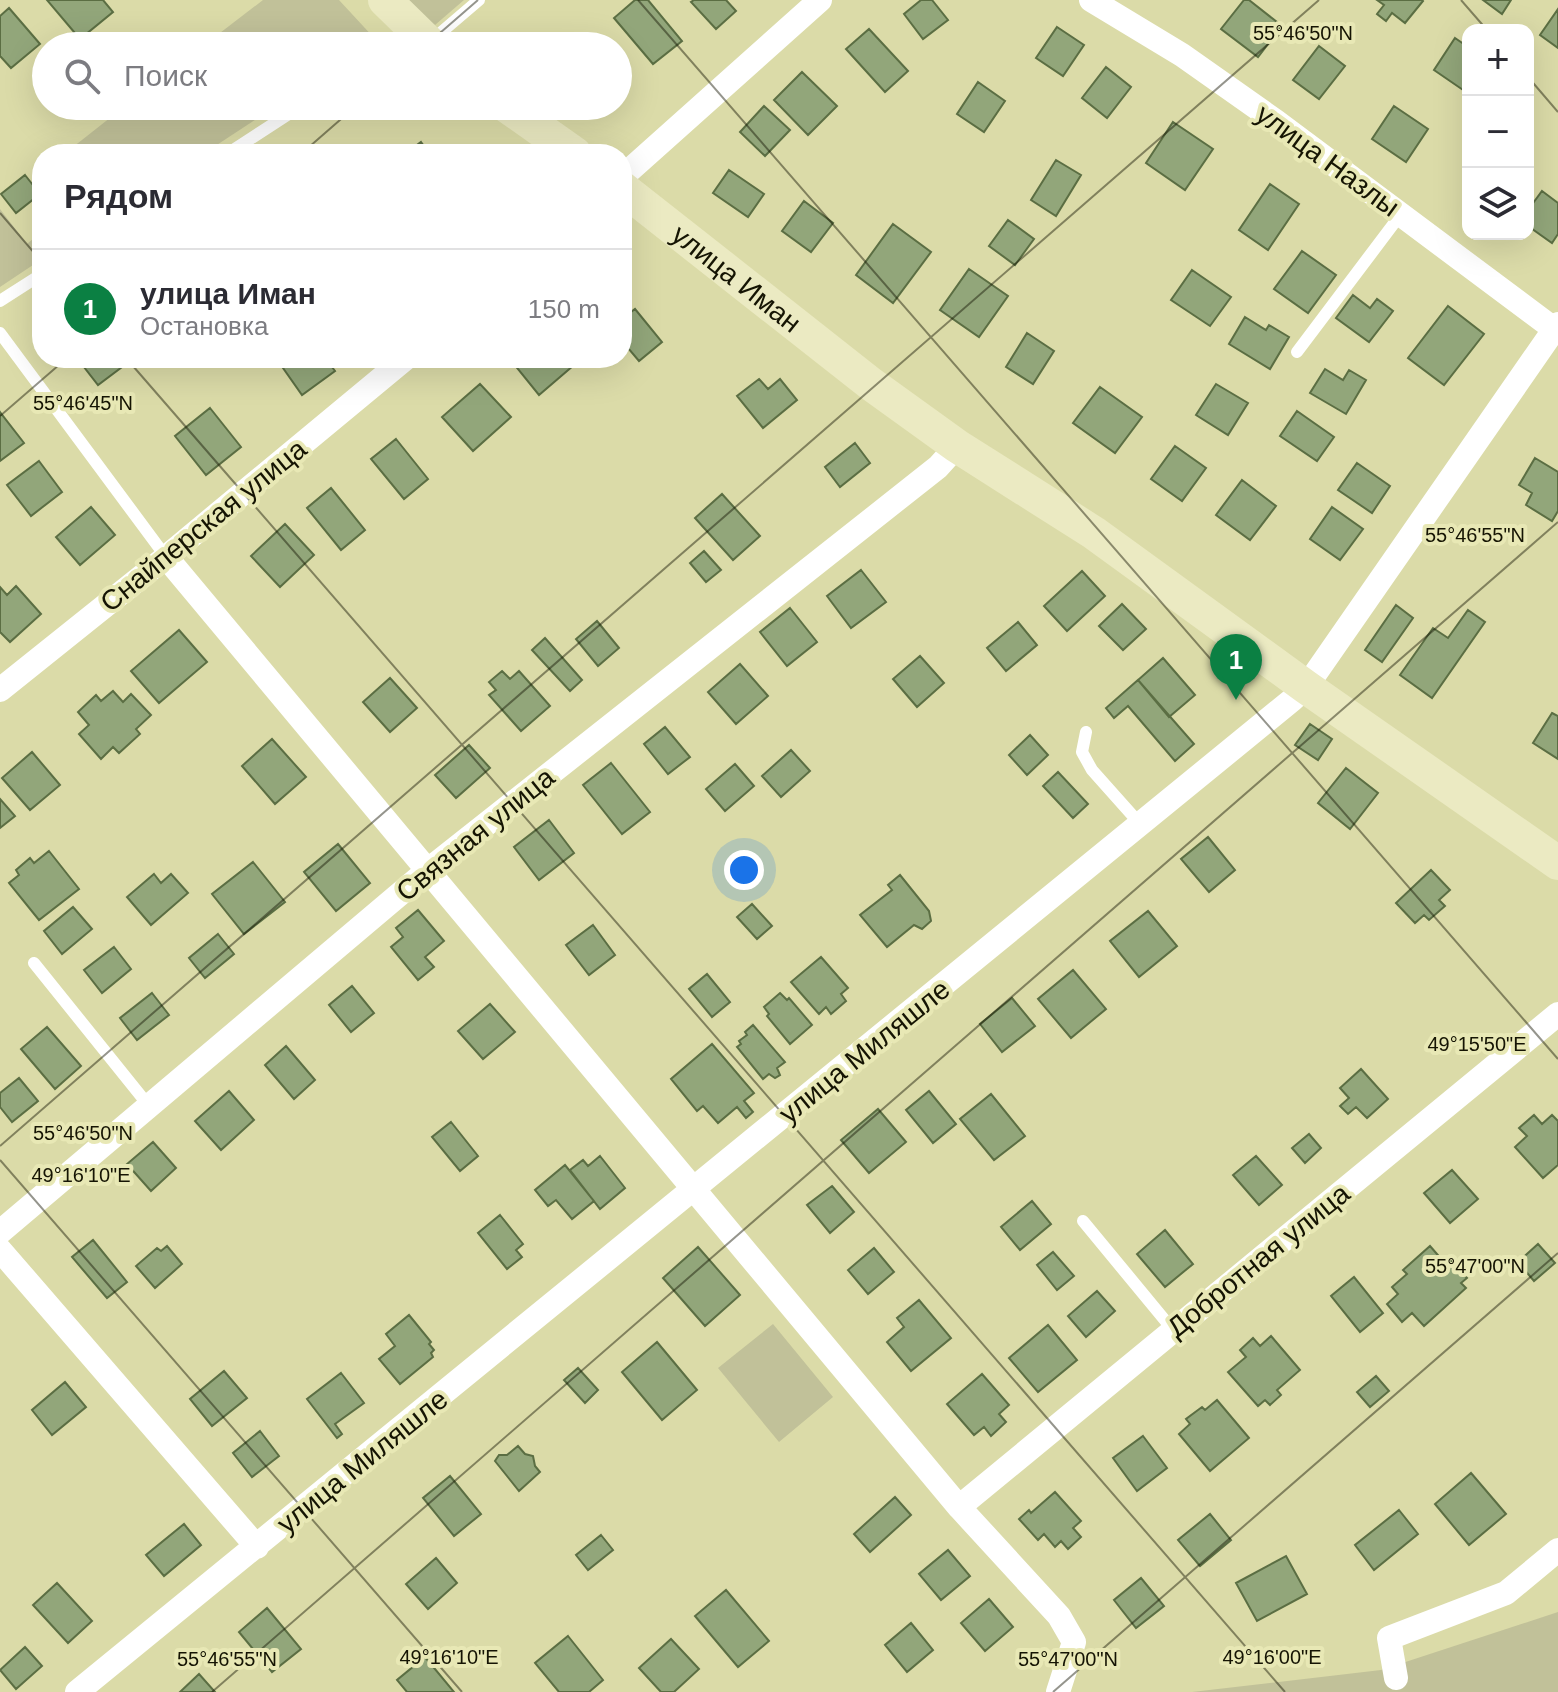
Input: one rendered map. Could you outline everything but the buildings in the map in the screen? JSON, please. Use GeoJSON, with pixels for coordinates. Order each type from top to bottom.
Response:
{"type":"FeatureCollection","features":[{"type":"Feature","properties":{"kind":"street"},"geometry":{"type":"LineString","coordinates":[[385,0],[410,32]]}},
{"type":"Feature","properties":{"kind":"street"},"geometry":{"type":"LineString","coordinates":[[632,168],[820,0]]}},
{"type":"Feature","properties":{"kind":"street","name":"улица Назлы"},"geometry":{"type":"LineString","coordinates":[[1091,0],[1194,63],[1557,328]]}},
{"type":"Feature","properties":{"kind":"street"},"geometry":{"type":"LineString","coordinates":[[527,120],[561,144]]}},
{"type":"Feature","properties":{"kind":"street","name":"улица Иман"},"geometry":{"type":"LineString","coordinates":[[632,196],[871,384],[957,446],[1094,533],[1306,687],[1558,863]]}},
{"type":"Feature","properties":{"kind":"street","name":"улица Миляшле"},"geometry":{"type":"LineString","coordinates":[[77,1692],[694,1191],[1306,687],[1557,328]]}},
{"type":"Feature","properties":{"kind":"street","name":"Снайперская улица"},"geometry":{"type":"LineString","coordinates":[[0,690],[394,368]]}},
{"type":"Feature","properties":{"kind":"street","name":"Связная улица"},"geometry":{"type":"LineString","coordinates":[[0,1232],[427,871],[938,467],[957,446]]}},
{"type":"Feature","properties":{"kind":"street"},"geometry":{"type":"LineString","coordinates":[[166,557],[959,1507],[1059,1616],[1074,1642],[1058,1692]]}},
{"type":"Feature","properties":{"kind":"street","name":"Добротная улица"},"geometry":{"type":"LineString","coordinates":[[959,1507],[1558,1014]]}},
{"type":"Feature","properties":{"kind":"street"},"geometry":{"type":"LineString","coordinates":[[0,1250],[257,1547]]}},
{"type":"Feature","properties":{"kind":"street"},"geometry":{"type":"LineString","coordinates":[[1396,1678],[1389,1638],[1506,1593],[1558,1550]]}},
{"type":"Feature","properties":{"kind":"lane"},"geometry":{"type":"LineString","coordinates":[[433,32],[479,0]]}},
{"type":"Feature","properties":{"kind":"lane"},"geometry":{"type":"LineString","coordinates":[[242,144],[279,120]]}},
{"type":"Feature","properties":{"kind":"lane"},"geometry":{"type":"LineString","coordinates":[[1297,352],[1401,214]]}},
{"type":"Feature","properties":{"kind":"lane"},"geometry":{"type":"LineString","coordinates":[[0,301],[32,280]]}},
{"type":"Feature","properties":{"kind":"lane"},"geometry":{"type":"LineString","coordinates":[[0,333],[166,557]]}},
{"type":"Feature","properties":{"kind":"lane"},"geometry":{"type":"LineString","coordinates":[[1086,732],[1082,752],[1092,770],[1141,825]]}},
{"type":"Feature","properties":{"kind":"lane"},"geometry":{"type":"LineString","coordinates":[[34,963],[149,1106]]}},
{"type":"Feature","properties":{"kind":"lane"},"geometry":{"type":"LineString","coordinates":[[1083,1221],[1173,1330]]}},
{"type":"Feature","properties":{"kind":"green space"},"geometry":{"type":"Polygon","coordinates":[[[263,0],[339,0],[369,32],[221,32],[263,0]]]}},
{"type":"Feature","properties":{"kind":"green space"},"geometry":{"type":"Polygon","coordinates":[[[395,0],[464,0],[435,25],[395,0]]]}},
{"type":"Feature","properties":{"kind":"green space"},"geometry":{"type":"Polygon","coordinates":[[[107,120],[255,120],[218,144],[77,144],[107,120]]]}},
{"type":"Feature","properties":{"kind":"green space"},"geometry":{"type":"Polygon","coordinates":[[[0,209],[27,244],[32,240],[32,266],[0,287],[0,209]]]}},
{"type":"Feature","properties":{"kind":"green space"},"geometry":{"type":"Polygon","coordinates":[[[773,1324],[833,1397],[779,1442],[718,1368],[773,1324]]]}},
{"type":"Feature","properties":{"kind":"green space"},"geometry":{"type":"Polygon","coordinates":[[[1558,1612],[1558,1692],[1192,1692],[1381,1670],[1558,1612]]]}},
{"type":"Feature","properties":{"kind":"place","name":"улица Иман"},"geometry":{"type":"Point","coordinates":[1236,700]}}]}
